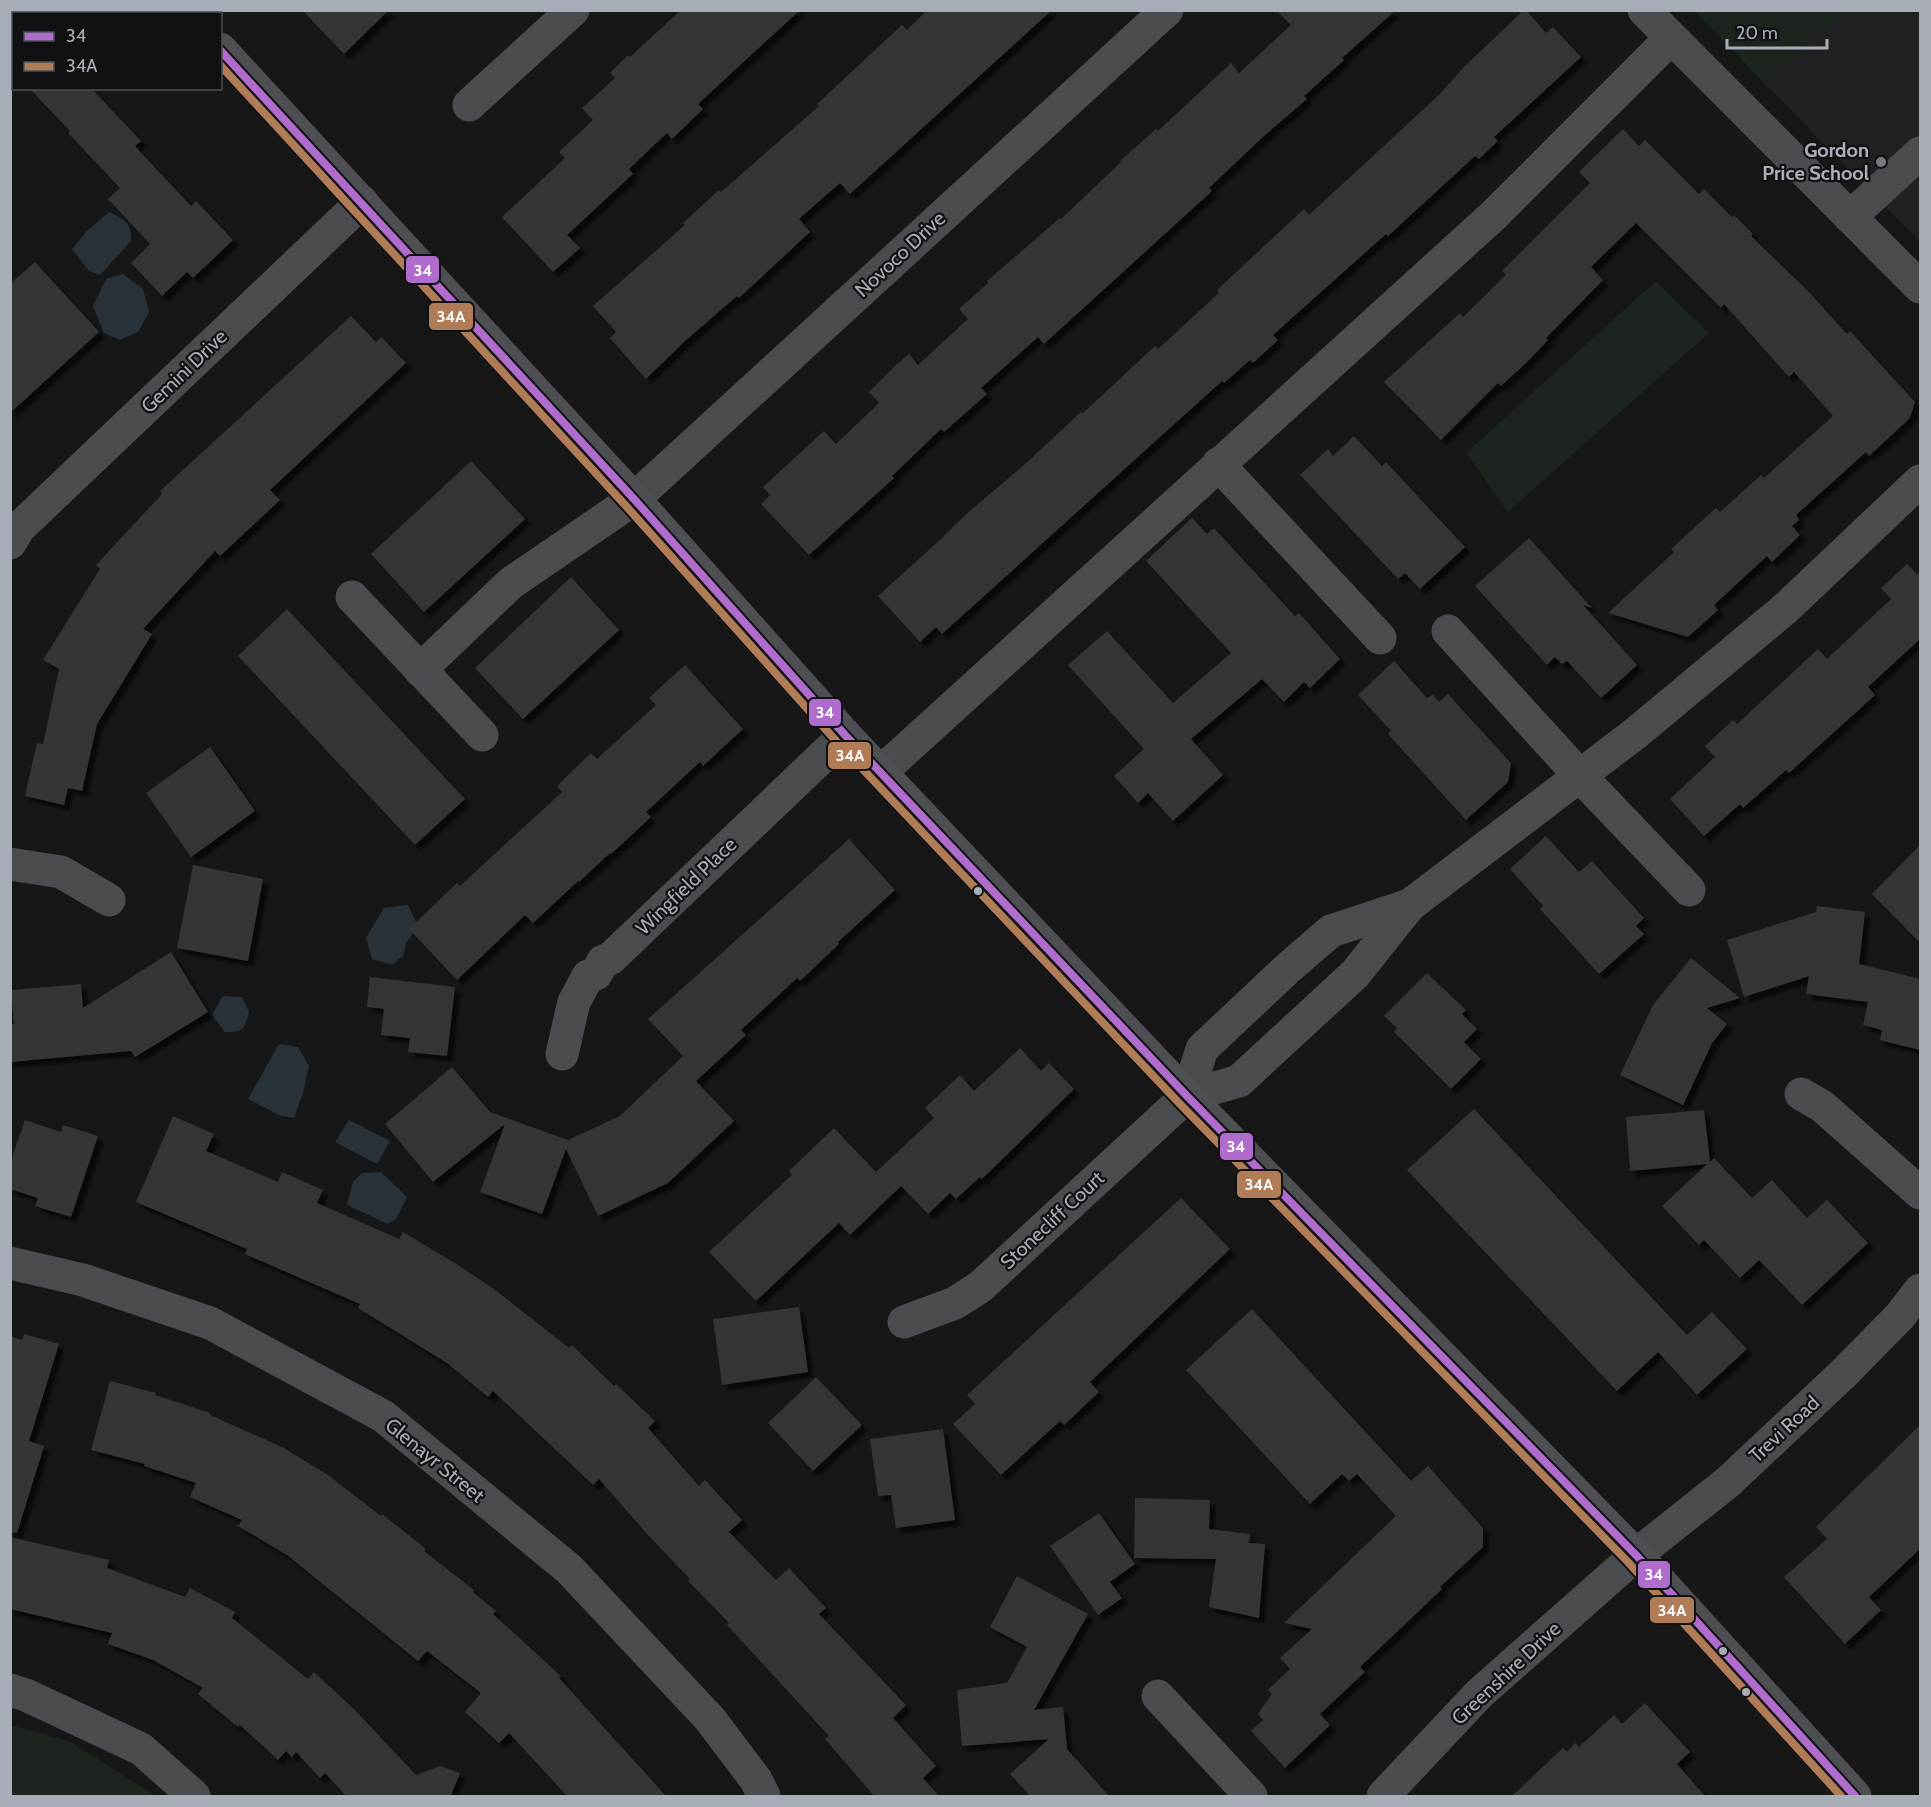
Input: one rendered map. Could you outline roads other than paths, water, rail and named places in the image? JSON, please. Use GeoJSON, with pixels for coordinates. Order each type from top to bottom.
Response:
{"type":"FeatureCollection","features":[{"type":"Feature","properties":{"kind":"main road"},"geometry":{"type":"LineString","coordinates":[[222,51],[634,499],[845,735],[1186,1096],[1636,1555],[1856,1797]]}},
{"type":"Feature","properties":{"kind":"street"},"geometry":{"type":"LineString","coordinates":[[469,105],[573,10]]}},
{"type":"Feature","properties":{"kind":"street","name":"Novoco Drive"},"geometry":{"type":"LineString","coordinates":[[420,670],[511,583],[634,499],[1167,10]]}},
{"type":"Feature","properties":{"kind":"street"},"geometry":{"type":"LineString","coordinates":[[1644,10],[1920,287]]}},
{"type":"Feature","properties":{"kind":"street"},"geometry":{"type":"LineString","coordinates":[[881,772],[1494,215],[1671,38]]}},
{"type":"Feature","properties":{"kind":"street"},"geometry":{"type":"LineString","coordinates":[[1850,217],[1920,153]]}},
{"type":"Feature","properties":{"kind":"street","name":"Gemini Drive"},"geometry":{"type":"LineString","coordinates":[[10,543],[19,528],[362,202]]}},
{"type":"Feature","properties":{"kind":"street"},"geometry":{"type":"LineString","coordinates":[[1218,464],[1380,638]]}},
{"type":"Feature","properties":{"kind":"street"},"geometry":{"type":"LineString","coordinates":[[1186,1096],[1239,1081],[1355,974],[1410,905],[1636,733],[1786,608],[1920,481]]}},
{"type":"Feature","properties":{"kind":"street"},"geometry":{"type":"LineString","coordinates":[[352,597],[482,735]]}},
{"type":"Feature","properties":{"kind":"street"},"geometry":{"type":"LineString","coordinates":[[1448,631],[1580,776],[1689,890]]}},
{"type":"Feature","properties":{"kind":"street","name":"Wingfield Place"},"geometry":{"type":"LineString","coordinates":[[562,1054],[574,1002],[588,976],[596,974],[603,961],[610,959],[845,735]]}},
{"type":"Feature","properties":{"kind":"street"},"geometry":{"type":"LineString","coordinates":[[10,864],[61,872],[109,900]]}},
{"type":"Feature","properties":{"kind":"street"},"geometry":{"type":"LineString","coordinates":[[1186,1096],[1202,1049],[1331,931],[1410,905]]}},
{"type":"Feature","properties":{"kind":"street"},"geometry":{"type":"LineString","coordinates":[[1801,1094],[1822,1106],[1920,1193]]}},
{"type":"Feature","properties":{"kind":"street","name":"Stonecliff Court"},"geometry":{"type":"LineString","coordinates":[[904,1322],[955,1303],[980,1287],[1186,1096]]}},
{"type":"Feature","properties":{"kind":"street","name":"Glenayr Street"},"geometry":{"type":"LineString","coordinates":[[10,1263],[83,1280],[210,1323],[383,1416],[569,1569],[710,1719],[756,1780],[764,1797]]}},
{"type":"Feature","properties":{"kind":"street","name":"Trevi Road"},"geometry":{"type":"LineString","coordinates":[[1636,1555],[1728,1482],[1844,1373],[1900,1316],[1920,1290]]}},
{"type":"Feature","properties":{"kind":"street","name":"Greenshire Drive"},"geometry":{"type":"LineString","coordinates":[[1383,1797],[1479,1694],[1636,1555]]}},
{"type":"Feature","properties":{"kind":"street"},"geometry":{"type":"LineString","coordinates":[[10,1690],[26,1695],[141,1749],[194,1797]]}},
{"type":"Feature","properties":{"kind":"street"},"geometry":{"type":"LineString","coordinates":[[1158,1696],[1251,1797]]}},
{"type":"Feature","properties":{"kind":"place","name":"Gordon Price School"},"geometry":{"type":"Point","coordinates":[1881,162]}}]}
